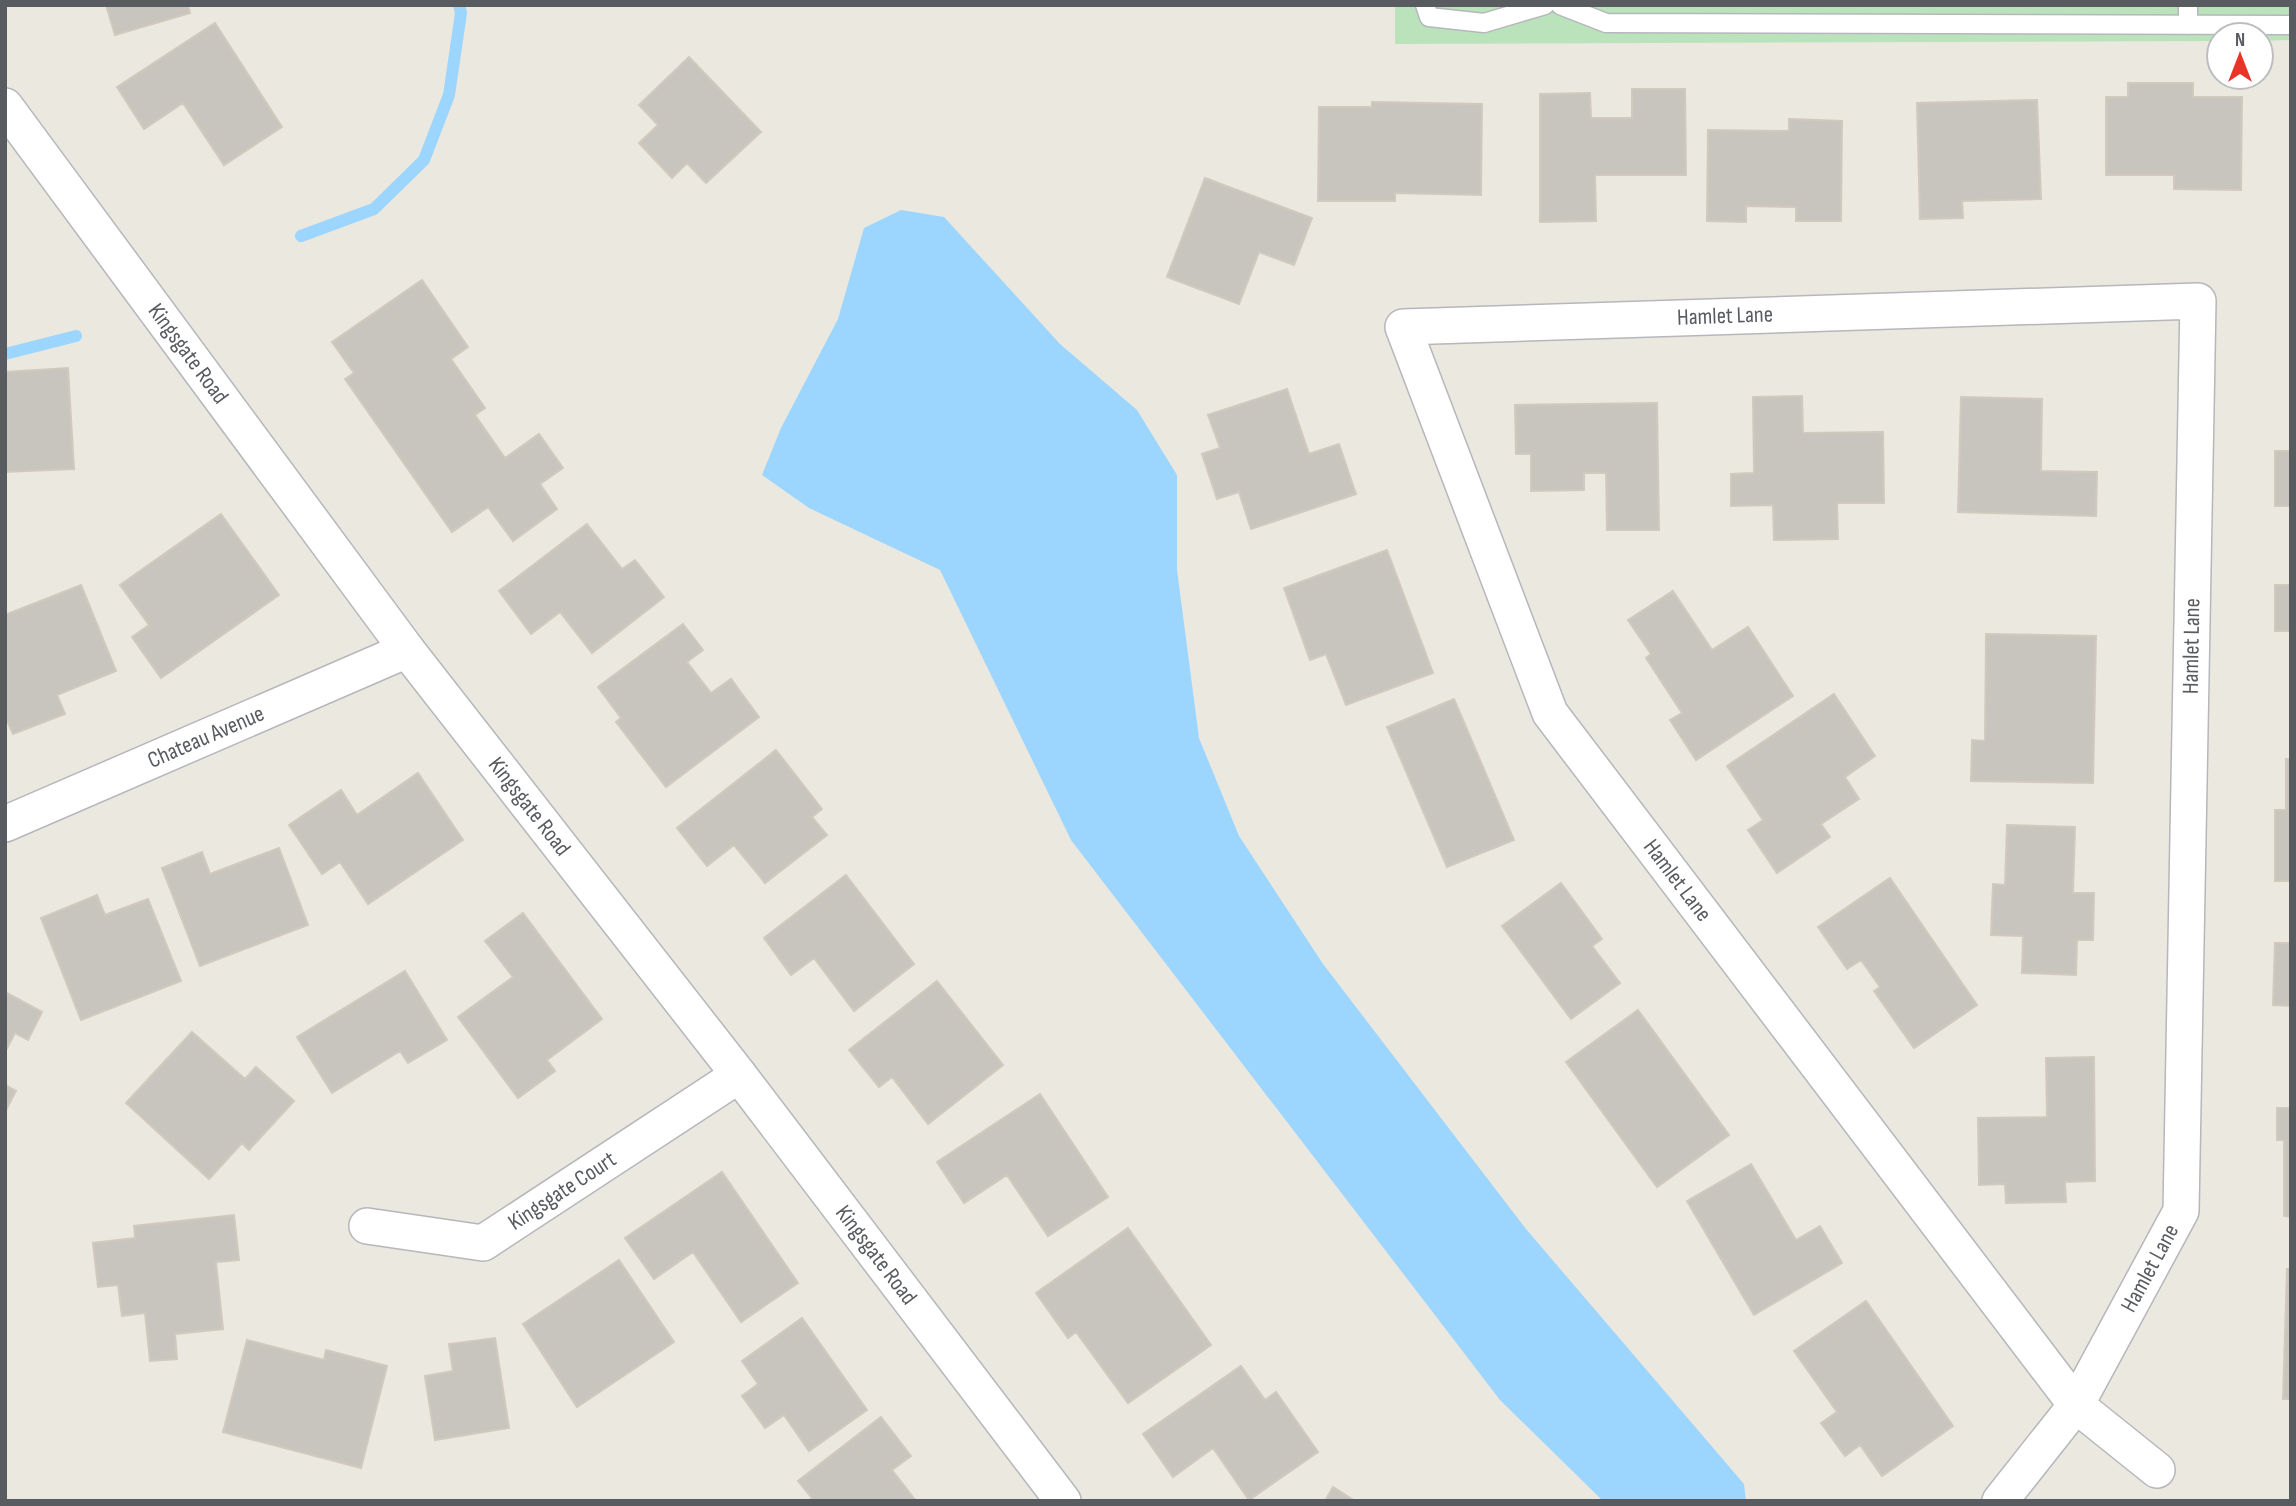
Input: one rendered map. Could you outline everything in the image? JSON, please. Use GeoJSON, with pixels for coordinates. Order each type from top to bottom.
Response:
{"type":"FeatureCollection","features":[{"type":"Feature","properties":{"kind":"street","name":"Kingsgate Road"},"geometry":{"type":"LineString","coordinates":[[5,106],[407,650],[739,1075],[1063,1501]]}},
{"type":"Feature","properties":{"kind":"street","name":"Hamlet Lane"},"geometry":{"type":"LineString","coordinates":[[2000,1501],[2076,1405],[2181,1211],[2198,301],[1403,327],[1550,713],[2076,1405],[2157,1470]]}},
{"type":"Feature","properties":{"kind":"street","name":"Chateau Avenue"},"geometry":{"type":"LineString","coordinates":[[5,824],[407,650]]}},
{"type":"Feature","properties":{"kind":"street","name":"Kingsgate Court"},"geometry":{"type":"LineString","coordinates":[[367,1226],[483,1243],[739,1075]]}},
{"type":"Feature","properties":{"kind":"lane"},"geometry":{"type":"LineString","coordinates":[[1424,5],[1429,17],[1484,23],[1545,5]]}},
{"type":"Feature","properties":{"kind":"lane"},"geometry":{"type":"LineString","coordinates":[[1560,5],[1606,23],[2291,25]]}},
{"type":"Feature","properties":{"kind":"lane"},"geometry":{"type":"LineString","coordinates":[[1764,5],[1764,24]]}},
{"type":"Feature","properties":{"kind":"lane"},"geometry":{"type":"LineString","coordinates":[[1979,5],[1979,24]]}},
{"type":"Feature","properties":{"kind":"lane"},"geometry":{"type":"LineString","coordinates":[[2188,5],[2188,24]]}},
{"type":"Feature","properties":{"kind":"green space"},"geometry":{"type":"Polygon","coordinates":[[[1395,5],[2291,5],[2291,40],[2275,41],[2275,21],[2205,21],[2205,41],[1395,44],[1395,5]]]}},
{"type":"Feature","properties":{"kind":"water"},"geometry":{"type":"Polygon","coordinates":[[[901,210],[944,217],[1060,344],[1137,410],[1177,475],[1177,570],[1199,738],[1239,836],[1323,964],[1526,1229],[1744,1484],[1746,1501],[1603,1501],[1500,1400],[1071,840],[940,570],[809,508],[762,475],[781,428],[838,319],[864,228],[901,210]]]}},
{"type":"Feature","properties":{"kind":"building"},"geometry":{"type":"Polygon","coordinates":[[[106,5],[188,5],[190,13],[115,35],[106,5]]]}},
{"type":"Feature","properties":{"kind":"building"},"geometry":{"type":"Polygon","coordinates":[[[215,23],[282,127],[224,165],[183,103],[144,129],[117,87],[215,23]]]}},
{"type":"Feature","properties":{"kind":"building"},"geometry":{"type":"Polygon","coordinates":[[[689,57],[761,132],[706,183],[687,163],[672,178],[639,143],[658,125],[639,105],[689,57]]]}},
{"type":"Feature","properties":{"kind":"building"},"geometry":{"type":"Polygon","coordinates":[[[2128,83],[2193,83],[2193,97],[2242,97],[2241,190],[2174,189],[2174,175],[2106,175],[2106,97],[2128,97],[2128,83]]]}},
{"type":"Feature","properties":{"kind":"building"},"geometry":{"type":"Polygon","coordinates":[[[1632,89],[1685,89],[1686,175],[1595,175],[1596,221],[1540,222],[1540,94],[1590,93],[1591,118],[1632,118],[1632,89]]]}},
{"type":"Feature","properties":{"kind":"building"},"geometry":{"type":"Polygon","coordinates":[[[2037,100],[2041,199],[1962,201],[1963,218],[1920,219],[1917,103],[2037,100]]]}},
{"type":"Feature","properties":{"kind":"building"},"geometry":{"type":"Polygon","coordinates":[[[1372,102],[1482,104],[1481,195],[1395,193],[1395,201],[1318,201],[1319,107],[1372,107],[1372,102]]]}},
{"type":"Feature","properties":{"kind":"building"},"geometry":{"type":"Polygon","coordinates":[[[1789,119],[1842,121],[1841,221],[1796,221],[1796,207],[1746,206],[1746,222],[1707,221],[1708,130],[1789,131],[1789,119]]]}},
{"type":"Feature","properties":{"kind":"building"},"geometry":{"type":"Polygon","coordinates":[[[1205,178],[1312,218],[1294,265],[1259,252],[1239,304],[1167,277],[1205,178]]]}},
{"type":"Feature","properties":{"kind":"building"},"geometry":{"type":"Polygon","coordinates":[[[422,280],[468,347],[451,359],[485,408],[475,415],[505,458],[539,434],[563,468],[540,484],[557,509],[513,541],[488,507],[452,532],[345,379],[354,373],[332,342],[422,280]]]}},
{"type":"Feature","properties":{"kind":"building"},"geometry":{"type":"Polygon","coordinates":[[[68,368],[74,469],[5,472],[5,372],[68,368]]]}},
{"type":"Feature","properties":{"kind":"building"},"geometry":{"type":"Polygon","coordinates":[[[1287,389],[1309,454],[1339,444],[1356,494],[1251,529],[1239,492],[1217,499],[1202,454],[1220,448],[1208,415],[1287,389]]]}},
{"type":"Feature","properties":{"kind":"building"},"geometry":{"type":"Polygon","coordinates":[[[1802,396],[1803,433],[1883,432],[1884,503],[1837,503],[1838,539],[1774,540],[1773,505],[1731,506],[1731,474],[1754,473],[1753,397],[1802,396]]]}},
{"type":"Feature","properties":{"kind":"building"},"geometry":{"type":"Polygon","coordinates":[[[1961,397],[2042,399],[2041,471],[2097,472],[2096,516],[1958,512],[1961,397]]]}},
{"type":"Feature","properties":{"kind":"building"},"geometry":{"type":"Polygon","coordinates":[[[1657,403],[1659,530],[1607,530],[1606,473],[1584,473],[1584,490],[1531,491],[1531,454],[1516,454],[1515,405],[1657,403]]]}},
{"type":"Feature","properties":{"kind":"building"},"geometry":{"type":"Polygon","coordinates":[[[2275,451],[2291,451],[2291,506],[2275,506],[2275,451]]]}},
{"type":"Feature","properties":{"kind":"building"},"geometry":{"type":"Polygon","coordinates":[[[221,514],[279,595],[161,678],[132,637],[149,625],[120,585],[221,514]]]}},
{"type":"Feature","properties":{"kind":"building"},"geometry":{"type":"Polygon","coordinates":[[[587,524],[622,569],[635,560],[664,597],[592,653],[560,612],[531,634],[499,591],[587,524]]]}},
{"type":"Feature","properties":{"kind":"building"},"geometry":{"type":"Polygon","coordinates":[[[1387,550],[1433,673],[1346,705],[1326,654],[1310,660],[1284,588],[1387,550]]]}},
{"type":"Feature","properties":{"kind":"building"},"geometry":{"type":"Polygon","coordinates":[[[81,585],[116,671],[57,695],[65,714],[13,734],[5,716],[5,615],[81,585]]]}},
{"type":"Feature","properties":{"kind":"building"},"geometry":{"type":"Polygon","coordinates":[[[2275,585],[2291,585],[2291,631],[2275,631],[2275,585]]]}},
{"type":"Feature","properties":{"kind":"building"},"geometry":{"type":"Polygon","coordinates":[[[1673,591],[1712,650],[1748,627],[1793,696],[1696,760],[1670,720],[1682,713],[1646,658],[1651,654],[1628,620],[1673,591]]]}},
{"type":"Feature","properties":{"kind":"building"},"geometry":{"type":"Polygon","coordinates":[[[683,624],[703,650],[687,662],[711,693],[731,679],[759,717],[666,787],[616,722],[621,718],[598,687],[683,624]]]}},
{"type":"Feature","properties":{"kind":"building"},"geometry":{"type":"Polygon","coordinates":[[[1986,634],[2096,636],[2093,783],[1971,781],[1972,740],[1985,741],[1986,634]]]}},
{"type":"Feature","properties":{"kind":"building"},"geometry":{"type":"Polygon","coordinates":[[[1834,694],[1875,756],[1845,777],[1859,799],[1821,824],[1830,837],[1777,873],[1748,830],[1763,820],[1727,766],[1834,694]]]}},
{"type":"Feature","properties":{"kind":"building"},"geometry":{"type":"Polygon","coordinates":[[[1454,699],[1514,840],[1447,867],[1387,727],[1454,699]]]}},
{"type":"Feature","properties":{"kind":"building"},"geometry":{"type":"Polygon","coordinates":[[[776,750],[822,809],[812,817],[827,835],[765,883],[734,845],[707,866],[677,828],[776,750]]]}},
{"type":"Feature","properties":{"kind":"building"},"geometry":{"type":"Polygon","coordinates":[[[2286,759],[2291,759],[2291,881],[2275,881],[2275,810],[2286,810],[2286,759]]]}},
{"type":"Feature","properties":{"kind":"building"},"geometry":{"type":"Polygon","coordinates":[[[418,773],[463,840],[368,904],[340,862],[322,874],[289,825],[341,790],[357,815],[418,773]]]}},
{"type":"Feature","properties":{"kind":"building"},"geometry":{"type":"Polygon","coordinates":[[[2007,825],[2075,827],[2073,893],[2094,893],[2093,940],[2077,940],[2076,975],[2022,973],[2023,936],[1991,935],[1993,884],[2005,885],[2007,825]]]}},
{"type":"Feature","properties":{"kind":"building"},"geometry":{"type":"Polygon","coordinates":[[[279,848],[308,925],[200,966],[162,868],[202,852],[210,874],[279,848]]]}},
{"type":"Feature","properties":{"kind":"building"},"geometry":{"type":"Polygon","coordinates":[[[846,875],[914,964],[854,1011],[814,958],[791,975],[764,938],[846,875]]]}},
{"type":"Feature","properties":{"kind":"building"},"geometry":{"type":"Polygon","coordinates":[[[1890,878],[1977,1005],[1914,1048],[1874,991],[1880,987],[1861,960],[1847,969],[1818,927],[1890,878]]]}},
{"type":"Feature","properties":{"kind":"building"},"geometry":{"type":"Polygon","coordinates":[[[1561,883],[1602,939],[1592,946],[1620,983],[1571,1019],[1502,926],[1561,883]]]}},
{"type":"Feature","properties":{"kind":"building"},"geometry":{"type":"Polygon","coordinates":[[[97,895],[105,915],[148,899],[181,981],[81,1020],[41,918],[97,895]]]}},
{"type":"Feature","properties":{"kind":"building"},"geometry":{"type":"Polygon","coordinates":[[[523,913],[602,1019],[547,1060],[555,1071],[518,1098],[458,1017],[513,977],[485,941],[523,913]]]}},
{"type":"Feature","properties":{"kind":"building"},"geometry":{"type":"Polygon","coordinates":[[[2275,943],[2291,943],[2291,1006],[2273,1005],[2275,943]]]}},
{"type":"Feature","properties":{"kind":"building"},"geometry":{"type":"Polygon","coordinates":[[[405,971],[447,1040],[408,1063],[400,1051],[332,1093],[297,1037],[405,971]]]}},
{"type":"Feature","properties":{"kind":"building"},"geometry":{"type":"Polygon","coordinates":[[[937,981],[1003,1065],[928,1124],[892,1077],[879,1087],[849,1050],[937,981]]]}},
{"type":"Feature","properties":{"kind":"building"},"geometry":{"type":"Polygon","coordinates":[[[5,992],[42,1012],[28,1040],[15,1033],[5,1052],[5,992]]]}},
{"type":"Feature","properties":{"kind":"building"},"geometry":{"type":"Polygon","coordinates":[[[1638,1010],[1729,1135],[1657,1187],[1566,1062],[1638,1010]]]}},
{"type":"Feature","properties":{"kind":"building"},"geometry":{"type":"Polygon","coordinates":[[[192,1032],[245,1079],[256,1067],[294,1101],[249,1150],[242,1143],[209,1179],[126,1103],[192,1032]]]}},
{"type":"Feature","properties":{"kind":"building"},"geometry":{"type":"Polygon","coordinates":[[[2094,1057],[2095,1181],[2065,1182],[2066,1202],[2006,1203],[2005,1184],[1979,1185],[1978,1118],[2047,1117],[2046,1058],[2094,1057]]]}},
{"type":"Feature","properties":{"kind":"building"},"geometry":{"type":"Polygon","coordinates":[[[5,1085],[16,1091],[5,1112],[5,1085]]]}},
{"type":"Feature","properties":{"kind":"building"},"geometry":{"type":"Polygon","coordinates":[[[1040,1094],[1108,1197],[1048,1236],[1007,1175],[964,1203],[937,1162],[1040,1094]]]}},
{"type":"Feature","properties":{"kind":"building"},"geometry":{"type":"Polygon","coordinates":[[[2277,1108],[2291,1108],[2291,1217],[2284,1216],[2284,1140],[2277,1140],[2277,1108]]]}},
{"type":"Feature","properties":{"kind":"building"},"geometry":{"type":"Polygon","coordinates":[[[1751,1164],[1796,1240],[1820,1226],[1842,1263],[1754,1315],[1687,1201],[1751,1164]]]}},
{"type":"Feature","properties":{"kind":"building"},"geometry":{"type":"Polygon","coordinates":[[[722,1172],[798,1283],[741,1322],[693,1252],[654,1279],[625,1238],[722,1172]]]}},
{"type":"Feature","properties":{"kind":"building"},"geometry":{"type":"Polygon","coordinates":[[[234,1215],[239,1260],[216,1262],[223,1329],[175,1334],[177,1359],[150,1361],[145,1313],[122,1316],[118,1285],[98,1287],[93,1243],[135,1238],[134,1226],[234,1215]]]}},
{"type":"Feature","properties":{"kind":"building"},"geometry":{"type":"Polygon","coordinates":[[[1128,1228],[1211,1345],[1128,1403],[1076,1332],[1068,1338],[1036,1293],[1128,1228]]]}},
{"type":"Feature","properties":{"kind":"building"},"geometry":{"type":"Polygon","coordinates":[[[619,1260],[674,1342],[577,1407],[523,1324],[619,1260]]]}},
{"type":"Feature","properties":{"kind":"building"},"geometry":{"type":"Polygon","coordinates":[[[2287,1269],[2291,1269],[2291,1399],[2283,1399],[2287,1269]]]}},
{"type":"Feature","properties":{"kind":"building"},"geometry":{"type":"Polygon","coordinates":[[[1866,1301],[1953,1426],[1882,1476],[1860,1445],[1845,1456],[1821,1423],[1837,1412],[1794,1351],[1866,1301]]]}},
{"type":"Feature","properties":{"kind":"building"},"geometry":{"type":"Polygon","coordinates":[[[802,1318],[867,1410],[809,1451],[784,1415],[765,1428],[742,1396],[758,1384],[742,1361],[802,1318]]]}},
{"type":"Feature","properties":{"kind":"building"},"geometry":{"type":"Polygon","coordinates":[[[495,1338],[509,1428],[435,1440],[425,1376],[453,1371],[449,1344],[495,1338]]]}},
{"type":"Feature","properties":{"kind":"building"},"geometry":{"type":"Polygon","coordinates":[[[247,1340],[324,1360],[326,1350],[387,1366],[361,1468],[223,1432],[247,1340]]]}},
{"type":"Feature","properties":{"kind":"building"},"geometry":{"type":"Polygon","coordinates":[[[1241,1366],[1265,1400],[1276,1392],[1318,1452],[1249,1500],[1213,1448],[1173,1477],[1143,1434],[1241,1366]]]}},
{"type":"Feature","properties":{"kind":"building"},"geometry":{"type":"Polygon","coordinates":[[[881,1417],[911,1456],[892,1470],[916,1501],[808,1501],[812,1498],[798,1481],[881,1417]]]}},
{"type":"Feature","properties":{"kind":"building"},"geometry":{"type":"Polygon","coordinates":[[[1333,1487],[1355,1501],[1325,1501],[1333,1487]]]}},
{"type":"Feature","properties":{"kind":"waterway"},"geometry":{"type":"LineString","coordinates":[[301,236],[374,209],[424,160],[449,95],[461,13],[459,5]]}},
{"type":"Feature","properties":{"kind":"waterway"},"geometry":{"type":"LineString","coordinates":[[5,354],[76,336]]}}]}
